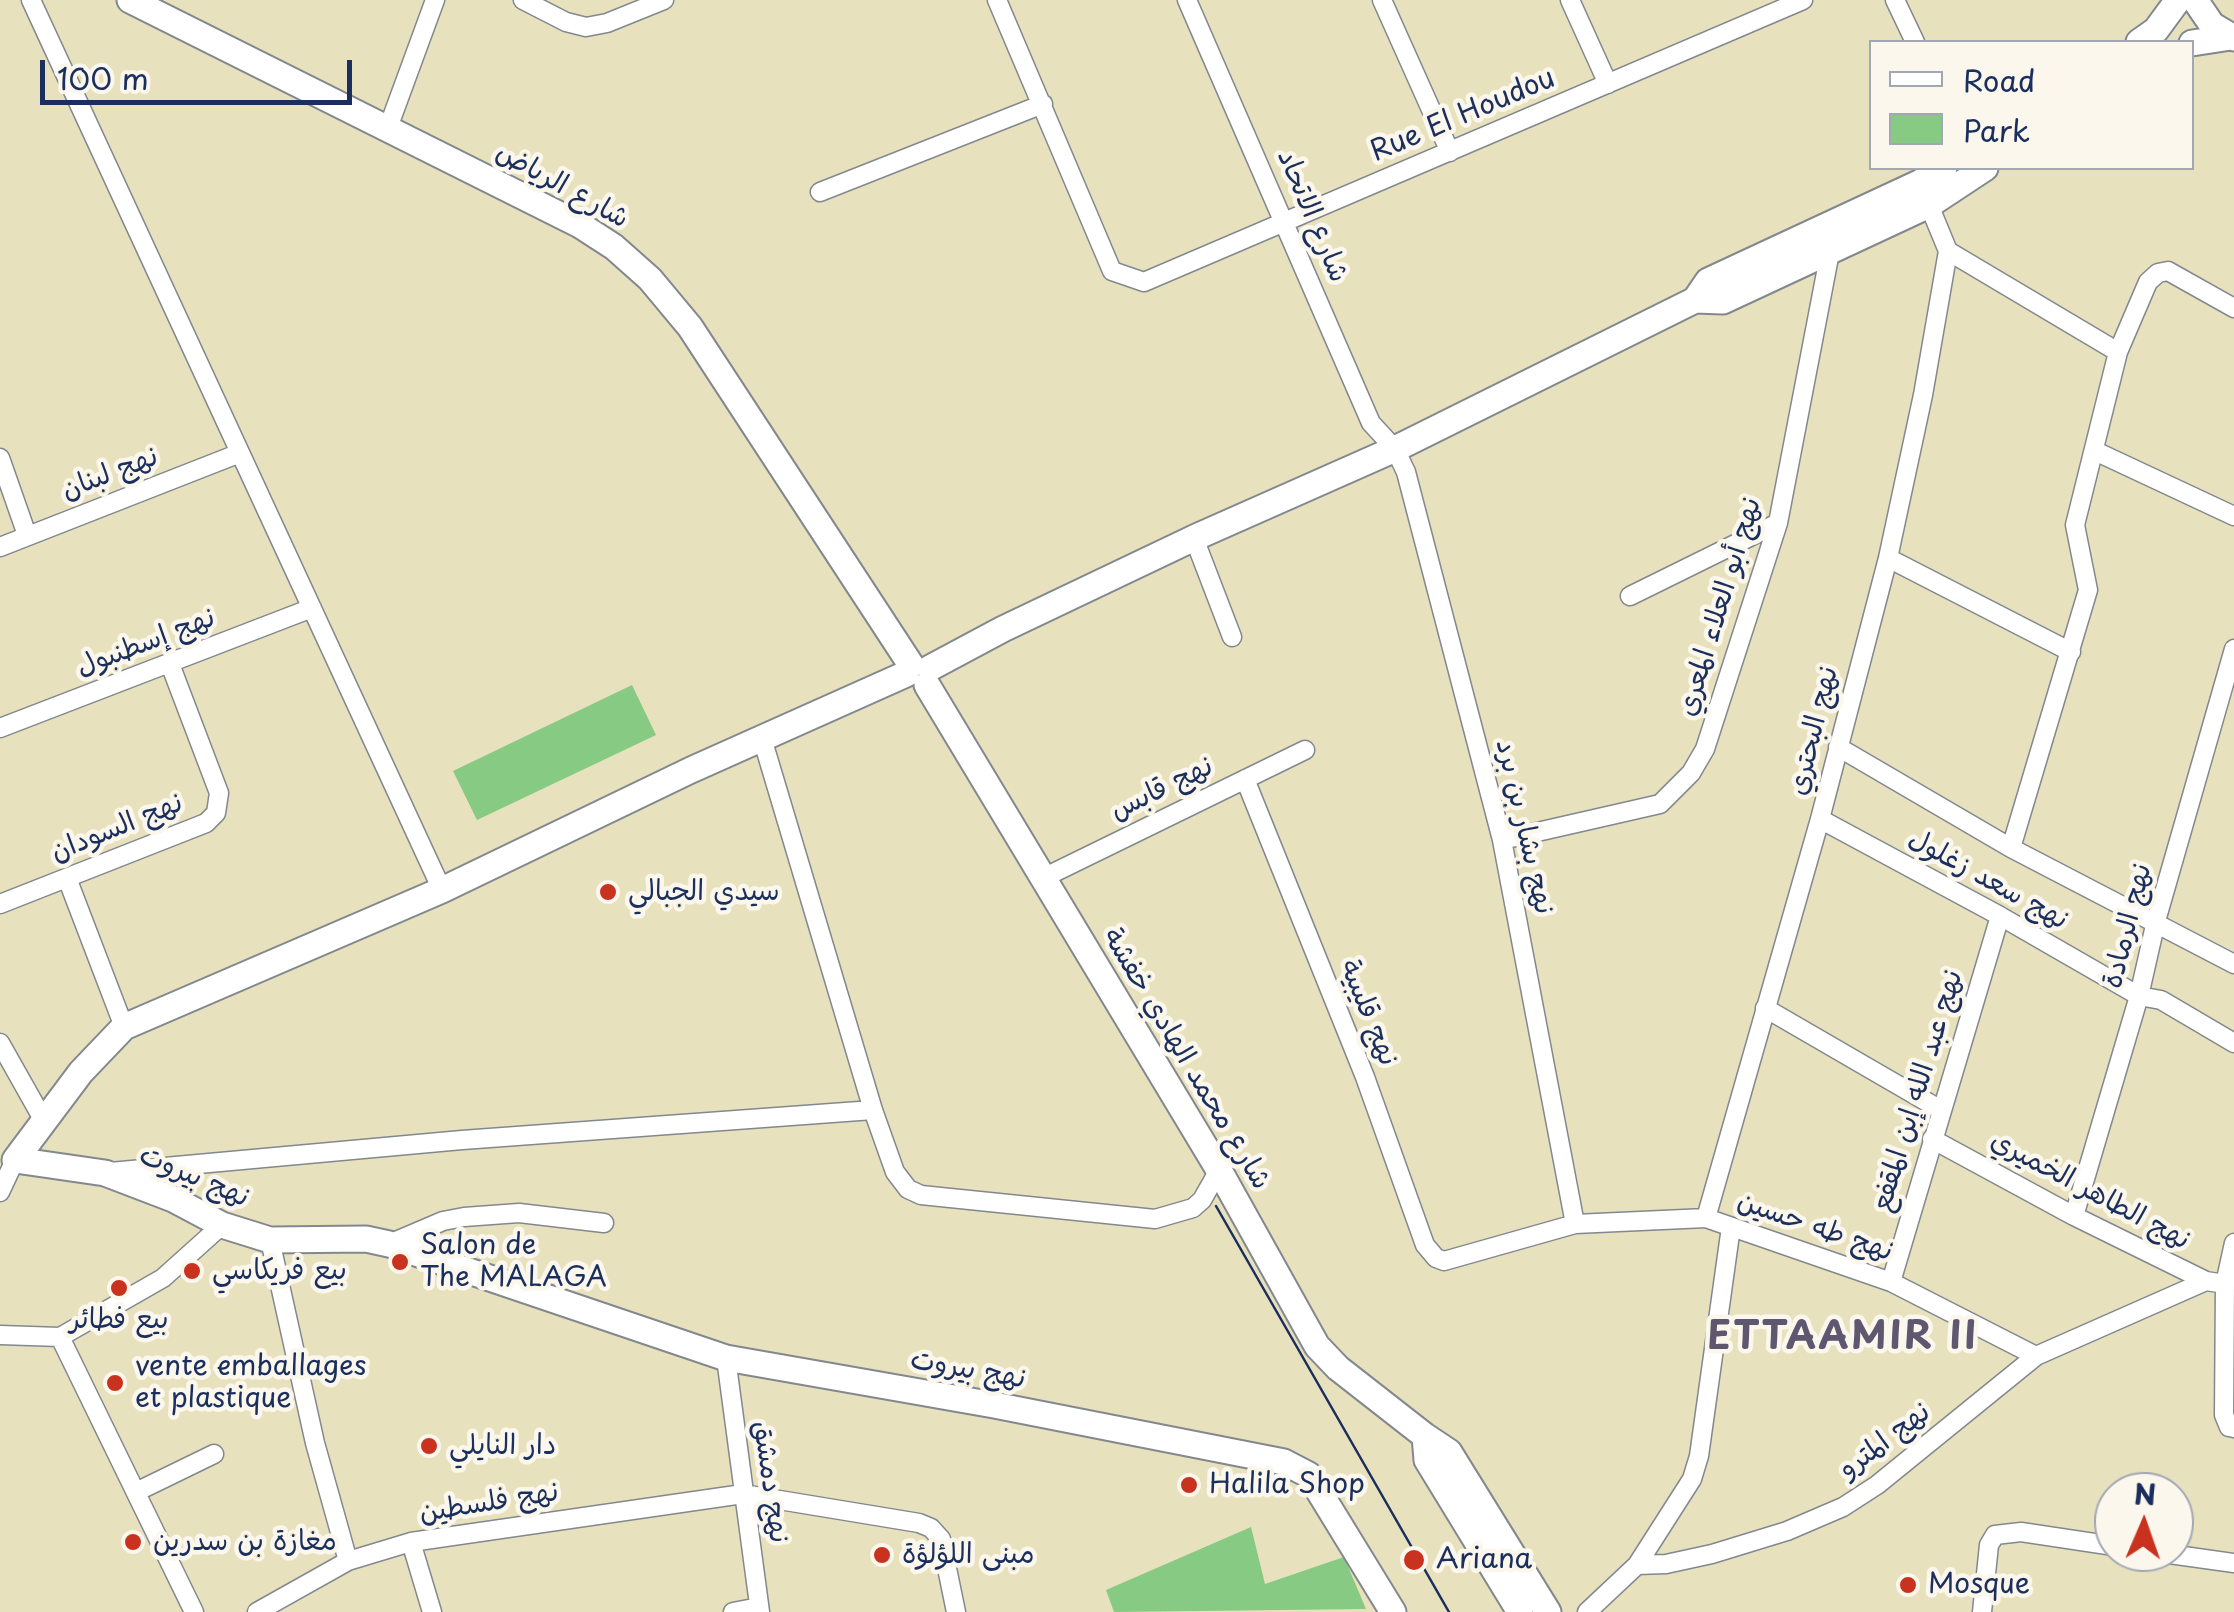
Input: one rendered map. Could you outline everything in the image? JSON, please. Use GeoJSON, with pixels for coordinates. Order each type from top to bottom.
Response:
{"type":"FeatureCollection","features":[{"type":"Feature","properties":{"kind":"street"},"geometry":{"type":"LineString","coordinates":[[31,0],[442,890]]}},
{"type":"Feature","properties":{"kind":"street","name":"شارع الرياض"},"geometry":{"type":"LineString","coordinates":[[130,0],[580,224],[614,247],[650,279],[690,327],[919,673]]}},
{"type":"Feature","properties":{"kind":"street"},"geometry":{"type":"LineString","coordinates":[[388,128],[435,0]]}},
{"type":"Feature","properties":{"kind":"street"},"geometry":{"type":"LineString","coordinates":[[523,0],[566,22],[586,27],[624,18],[664,0]]}},
{"type":"Feature","properties":{"kind":"street"},"geometry":{"type":"LineString","coordinates":[[820,192],[1043,104],[997,0]]}},
{"type":"Feature","properties":{"kind":"street","name":"شارع الاتحاد"},"geometry":{"type":"LineString","coordinates":[[1187,0],[1371,423],[1395,449]]}},
{"type":"Feature","properties":{"kind":"street"},"geometry":{"type":"LineString","coordinates":[[1382,0],[1450,152]]}},
{"type":"Feature","properties":{"kind":"street"},"geometry":{"type":"LineString","coordinates":[[1570,0],[1608,84]]}},
{"type":"Feature","properties":{"kind":"street"},"geometry":{"type":"LineString","coordinates":[[1754,0],[1762,18]]}},
{"type":"Feature","properties":{"kind":"street","name":"Rue El Houdou"},"geometry":{"type":"LineString","coordinates":[[1043,104],[1112,271],[1144,282],[1803,0]]}},
{"type":"Feature","properties":{"kind":"street"},"geometry":{"type":"LineString","coordinates":[[1895,0],[1914,40]]}},
{"type":"Feature","properties":{"kind":"street"},"geometry":{"type":"LineString","coordinates":[[2143,40],[2156,30],[2178,0]]}},
{"type":"Feature","properties":{"kind":"street"},"geometry":{"type":"LineString","coordinates":[[2195,0],[2212,25],[2232,38]]}},
{"type":"Feature","properties":{"kind":"street"},"geometry":{"type":"LineString","coordinates":[[2194,43],[2232,38]]}},
{"type":"Feature","properties":{"kind":"street"},"geometry":{"type":"LineString","coordinates":[[1695,300],[1708,281],[1941,170]]}},
{"type":"Feature","properties":{"kind":"street"},"geometry":{"type":"LineString","coordinates":[[0,1192],[7,1159],[124,1027],[442,890],[762,738],[919,673],[1194,538],[1395,449],[1695,300],[1723,301],[1929,206],[1982,170]]}},
{"type":"Feature","properties":{"kind":"street"},"geometry":{"type":"LineString","coordinates":[[1929,206],[1948,251],[2118,352]]}},
{"type":"Feature","properties":{"kind":"street","name":"نهج البحتري"},"geometry":{"type":"LineString","coordinates":[[1706,1218],[1820,820],[1888,558],[1948,251]]}},
{"type":"Feature","properties":{"kind":"street","name":"نهج أبو العلاء المعري"},"geometry":{"type":"LineString","coordinates":[[1502,840],[1660,804],[1691,773],[1705,749],[1778,523],[1830,252]]}},
{"type":"Feature","properties":{"kind":"street"},"geometry":{"type":"LineString","coordinates":[[2011,848],[2088,590],[2075,526],[2118,352],[2148,282],[2158,273],[2168,271],[2234,308]]}},
{"type":"Feature","properties":{"kind":"street","name":"نهج بشار بن برد"},"geometry":{"type":"LineString","coordinates":[[1395,449],[1406,472],[1502,840],[1575,1224]]}},
{"type":"Feature","properties":{"kind":"street"},"geometry":{"type":"LineString","coordinates":[[2095,450],[2234,516]]}},
{"type":"Feature","properties":{"kind":"street","name":"نهج لبنان"},"geometry":{"type":"LineString","coordinates":[[0,547],[240,453]]}},
{"type":"Feature","properties":{"kind":"street"},"geometry":{"type":"LineString","coordinates":[[0,458],[27,536]]}},
{"type":"Feature","properties":{"kind":"street"},"geometry":{"type":"LineString","coordinates":[[1630,596],[1778,523]]}},
{"type":"Feature","properties":{"kind":"street"},"geometry":{"type":"LineString","coordinates":[[1194,538],[1232,637]]}},
{"type":"Feature","properties":{"kind":"street"},"geometry":{"type":"LineString","coordinates":[[1888,558],[2071,652]]}},
{"type":"Feature","properties":{"kind":"street","name":"نهج إسطنبول"},"geometry":{"type":"LineString","coordinates":[[0,728],[312,608]]}},
{"type":"Feature","properties":{"kind":"street","name":"نهج الرمادة"},"geometry":{"type":"LineString","coordinates":[[2074,1216],[2234,648]]}},
{"type":"Feature","properties":{"kind":"street","name":"نهج السودان"},"geometry":{"type":"LineString","coordinates":[[0,904],[206,823],[216,813],[218,793],[170,664]]}},
{"type":"Feature","properties":{"kind":"street","name":"شارع محمد الهادي خفشة"},"geometry":{"type":"LineString","coordinates":[[919,673],[1219,1170],[1317,1346],[1338,1368],[1450,1452],[1548,1612]]}},
{"type":"Feature","properties":{"kind":"street"},"geometry":{"type":"LineString","coordinates":[[762,738],[873,1110],[900,1181],[921,1195],[1154,1219],[1193,1208],[1219,1170]]}},
{"type":"Feature","properties":{"kind":"street","name":"نهج سعد زغلول"},"geometry":{"type":"LineString","coordinates":[[1838,747],[2011,848],[2234,964]]}},
{"type":"Feature","properties":{"kind":"street","name":"نهج قابس"},"geometry":{"type":"LineString","coordinates":[[1043,878],[1304,750]]}},
{"type":"Feature","properties":{"kind":"street","name":"نهج قليبية"},"geometry":{"type":"LineString","coordinates":[[1245,779],[1365,1077],[1426,1245],[1436,1258],[1444,1261]]}},
{"type":"Feature","properties":{"kind":"street","name":"نهج سعد زغلول"},"geometry":{"type":"LineString","coordinates":[[1820,820],[2139,996],[2161,1000],[2234,1043]]}},
{"type":"Feature","properties":{"kind":"street"},"geometry":{"type":"LineString","coordinates":[[67,878],[124,1027]]}},
{"type":"Feature","properties":{"kind":"street","name":"نهج عبد الله إبن المقفع"},"geometry":{"type":"LineString","coordinates":[[1890,1282],[2000,916]]}},
{"type":"Feature","properties":{"kind":"street"},"geometry":{"type":"LineString","coordinates":[[1766,1008],[1941,1110]]}},
{"type":"Feature","properties":{"kind":"street"},"geometry":{"type":"LineString","coordinates":[[0,1042],[44,1121]]}},
{"type":"Feature","properties":{"kind":"street"},"geometry":{"type":"LineString","coordinates":[[105,1173],[462,1140],[873,1110]]}},
{"type":"Feature","properties":{"kind":"street","name":"نهج الطاهر الخميري"},"geometry":{"type":"LineString","coordinates":[[1932,1139],[2206,1282],[2225,1284]]}},
{"type":"Feature","properties":{"kind":"street","name":"نهج بيروت"},"geometry":{"type":"LineString","coordinates":[[7,1159],[105,1173],[222,1225],[270,1240],[366,1239],[389,1244],[726,1358],[1284,1462],[1309,1475],[1393,1612]]}},
{"type":"Feature","properties":{"kind":"street"},"geometry":{"type":"LineString","coordinates":[[389,1244],[443,1221],[464,1217],[519,1213],[604,1224]]}},
{"type":"Feature","properties":{"kind":"street","name":"نهج طه حسين"},"geometry":{"type":"LineString","coordinates":[[1444,1261],[1575,1224],[1706,1218],[1890,1282],[2036,1356]]}},
{"type":"Feature","properties":{"kind":"street"},"geometry":{"type":"LineString","coordinates":[[0,1334],[60,1337],[163,1278],[222,1225]]}},
{"type":"Feature","properties":{"kind":"street"},"geometry":{"type":"LineString","coordinates":[[1587,1612],[1637,1565],[1674,1510],[1696,1467],[1704,1438],[1731,1227]]}},
{"type":"Feature","properties":{"kind":"street"},"geometry":{"type":"LineString","coordinates":[[270,1240],[315,1443],[348,1562]]}},
{"type":"Feature","properties":{"kind":"street"},"geometry":{"type":"LineString","coordinates":[[2234,1243],[2225,1284],[2224,1415],[2234,1428]]}},
{"type":"Feature","properties":{"kind":"street","name":"نهج المترو"},"geometry":{"type":"LineString","coordinates":[[1637,1565],[1666,1564],[1712,1554],[1786,1531],[1842,1507],[1877,1486],[2036,1356],[2206,1282]]}},
{"type":"Feature","properties":{"kind":"street"},"geometry":{"type":"LineString","coordinates":[[60,1337],[194,1612]]}},
{"type":"Feature","properties":{"kind":"street","name":"نهج دمشق"},"geometry":{"type":"LineString","coordinates":[[726,1358],[760,1610]]}},
{"type":"Feature","properties":{"kind":"street"},"geometry":{"type":"LineString","coordinates":[[1425,1436],[1428,1460],[1520,1612]]}},
{"type":"Feature","properties":{"kind":"street"},"geometry":{"type":"LineString","coordinates":[[136,1492],[214,1454]]}},
{"type":"Feature","properties":{"kind":"street","name":"نهج فلسطين"},"geometry":{"type":"LineString","coordinates":[[257,1612],[348,1562],[411,1542],[743,1494],[931,1528],[941,1539],[956,1612]]}},
{"type":"Feature","properties":{"kind":"street"},"geometry":{"type":"LineString","coordinates":[[1982,1612],[1989,1544],[1996,1535],[2021,1532],[2094,1543]]}},
{"type":"Feature","properties":{"kind":"street"},"geometry":{"type":"LineString","coordinates":[[411,1542],[432,1612]]}},
{"type":"Feature","properties":{"kind":"street"},"geometry":{"type":"LineString","coordinates":[[2194,1558],[2234,1564]]}},
{"type":"Feature","properties":{"kind":"street"},"geometry":{"type":"LineString","coordinates":[[733,1612],[760,1610]]}},
{"type":"Feature","properties":{"kind":"green space"},"geometry":{"type":"Polygon","coordinates":[[[632,685],[656,735],[477,820],[453,771],[632,685]]]}},
{"type":"Feature","properties":{"kind":"green space"},"geometry":{"type":"Polygon","coordinates":[[[1251,1527],[1265,1584],[1344,1557],[1366,1609],[1114,1612],[1106,1590],[1251,1527]]]}},
{"type":"Feature","properties":{"kind":"tram line"},"geometry":{"type":"LineString","coordinates":[[1216,1206],[1449,1612]]}},
{"type":"Feature","properties":{"kind":"place","name":"سيدي الجبالي"},"geometry":{"type":"Point","coordinates":[608,892]}},
{"type":"Feature","properties":{"kind":"place","name":"Salon de The MALAGA"},"geometry":{"type":"Point","coordinates":[400,1262]}},
{"type":"Feature","properties":{"kind":"place","name":"بيع فريكاسي"},"geometry":{"type":"Point","coordinates":[192,1271]}},
{"type":"Feature","properties":{"kind":"place","name":"بيع فطائر"},"geometry":{"type":"Point","coordinates":[119,1288]}},
{"type":"Feature","properties":{"kind":"place","name":"vente emballages et plastique"},"geometry":{"type":"Point","coordinates":[115,1383]}},
{"type":"Feature","properties":{"kind":"place","name":"دار النايلي"},"geometry":{"type":"Point","coordinates":[429,1446]}},
{"type":"Feature","properties":{"kind":"place","name":"Halila Shop"},"geometry":{"type":"Point","coordinates":[1189,1485]}},
{"type":"Feature","properties":{"kind":"place","name":"مغازة بن سدرين"},"geometry":{"type":"Point","coordinates":[133,1542]}},
{"type":"Feature","properties":{"kind":"place","name":"مبنى اللؤلؤة"},"geometry":{"type":"Point","coordinates":[882,1555]}},
{"type":"Feature","properties":{"kind":"place","name":"Ariana"},"geometry":{"type":"Point","coordinates":[1414,1560]}},
{"type":"Feature","properties":{"kind":"place","name":"Mosque"},"geometry":{"type":"Point","coordinates":[1908,1585]}},
{"type":"Feature","properties":{"kind":"district","name":"ETTAAMIR II"},"geometry":{"type":"Point","coordinates":[1843,1339]}}]}
